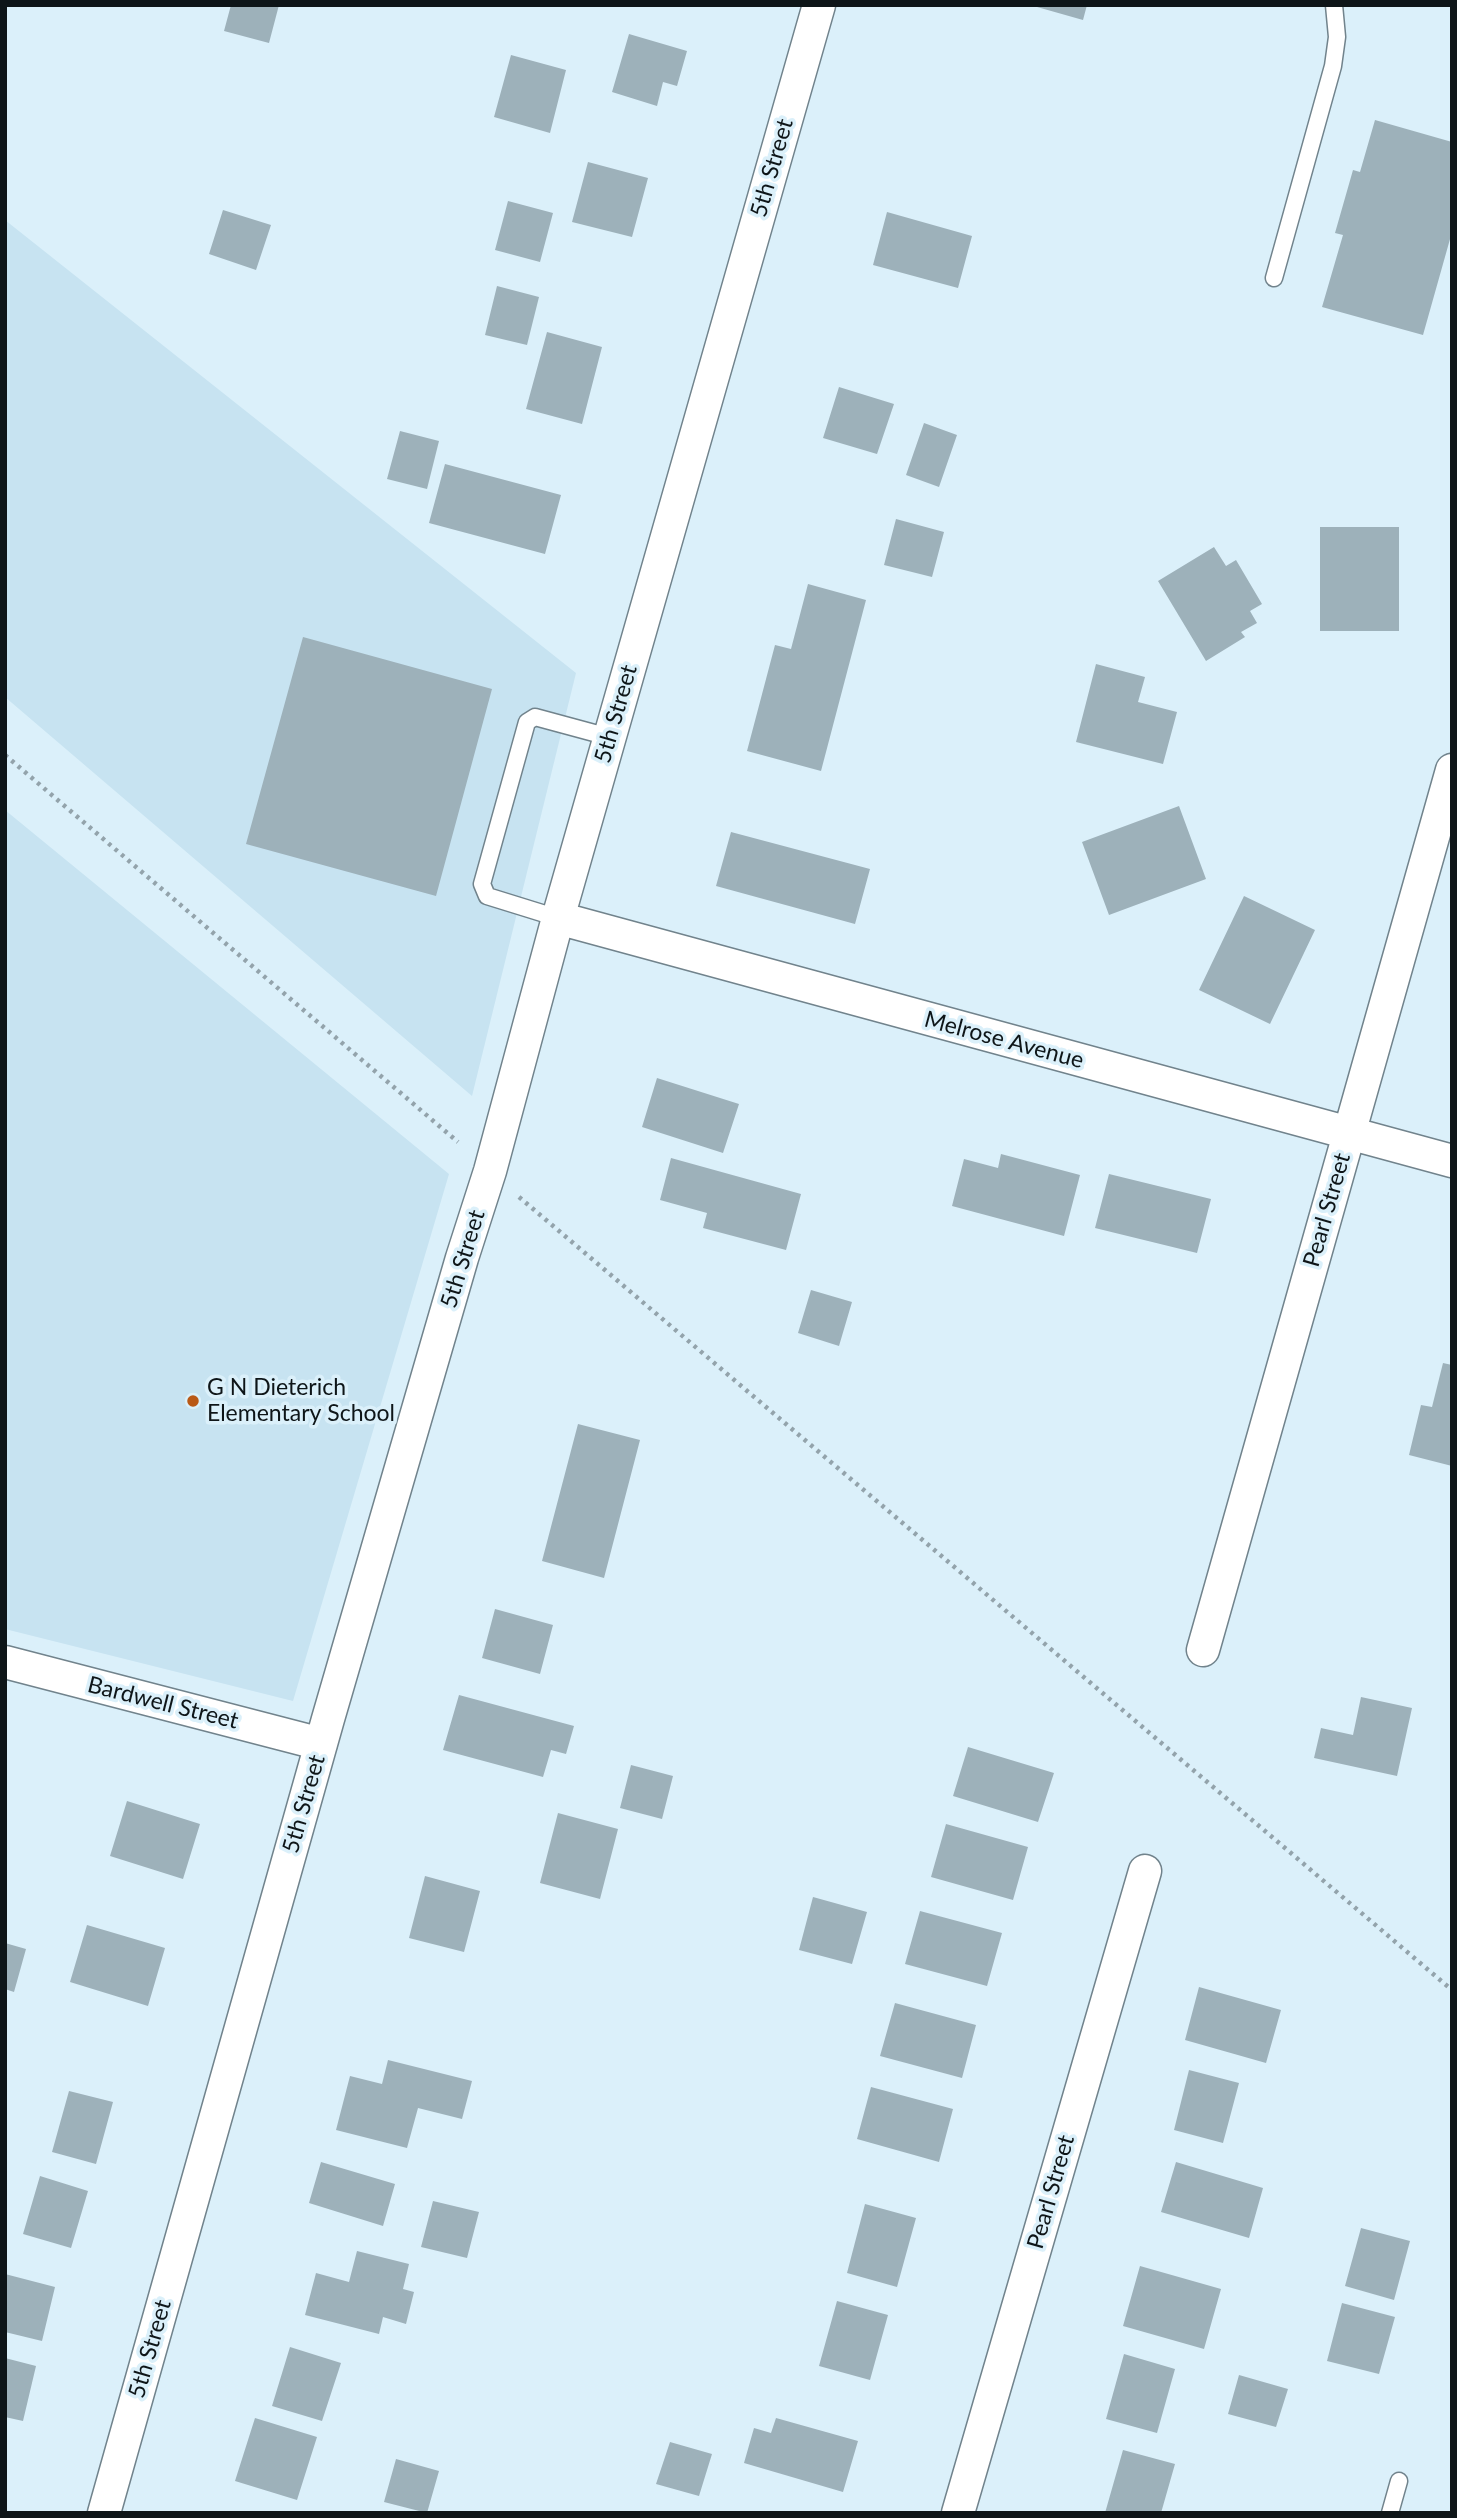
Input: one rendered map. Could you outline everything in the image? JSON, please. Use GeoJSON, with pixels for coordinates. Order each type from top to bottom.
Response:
{"type":"FeatureCollection","features":[{"type":"Feature","properties":{"kind":"street","name":"5th Street"},"geometry":{"type":"LineString","coordinates":[[104,2513],[321,1744],[462,1258],[490,1171],[609,737],[819,5]]}},
{"type":"Feature","properties":{"kind":"street","name":"Pearl Street"},"geometry":{"type":"LineString","coordinates":[[1203,1650],[1452,770]]}},
{"type":"Feature","properties":{"kind":"street","name":"Melrose Avenue"},"geometry":{"type":"LineString","coordinates":[[558,918],[1452,1161]]}},
{"type":"Feature","properties":{"kind":"street","name":"Bardwell Street"},"geometry":{"type":"LineString","coordinates":[[5,1662],[321,1744]]}},
{"type":"Feature","properties":{"kind":"street","name":"Pearl Street"},"geometry":{"type":"LineString","coordinates":[[958,2513],[1145,1871]]}},
{"type":"Feature","properties":{"kind":"lane"},"geometry":{"type":"LineString","coordinates":[[1274,278],[1333,66],[1337,37],[1334,5]]}},
{"type":"Feature","properties":{"kind":"lane"},"geometry":{"type":"LineString","coordinates":[[558,918],[487,896],[482,884],[527,722],[535,717],[609,737]]}},
{"type":"Feature","properties":{"kind":"lane"},"geometry":{"type":"LineString","coordinates":[[1390,2513],[1399,2481]]}},
{"type":"Feature","properties":{"kind":"path"},"geometry":{"type":"LineString","coordinates":[[5,755],[457,1141]]}},
{"type":"Feature","properties":{"kind":"path"},"geometry":{"type":"LineString","coordinates":[[527,1205],[1452,1990]]}},
{"type":"Feature","properties":{"kind":"shaded area"},"geometry":{"type":"Polygon","coordinates":[[[5,220],[576,673],[472,1096],[5,697],[5,220]]]}},
{"type":"Feature","properties":{"kind":"shaded area","name":"G N Dieterich Elementary School"},"geometry":{"type":"Polygon","coordinates":[[[5,810],[449,1174],[293,1701],[5,1629],[5,810]]]}},
{"type":"Feature","properties":{"kind":"building"},"geometry":{"type":"Polygon","coordinates":[[[231,5],[279,5],[269,43],[224,31],[231,5]]]}},
{"type":"Feature","properties":{"kind":"building"},"geometry":{"type":"Polygon","coordinates":[[[1030,5],[1087,5],[1083,20],[1030,5]]]}},
{"type":"Feature","properties":{"kind":"building"},"geometry":{"type":"Polygon","coordinates":[[[629,34],[687,51],[677,86],[663,82],[657,106],[612,92],[629,34]]]}},
{"type":"Feature","properties":{"kind":"building"},"geometry":{"type":"Polygon","coordinates":[[[511,55],[566,70],[550,133],[494,117],[511,55]]]}},
{"type":"Feature","properties":{"kind":"building"},"geometry":{"type":"Polygon","coordinates":[[[1375,120],[1452,142],[1452,232],[1423,335],[1322,307],[1343,235],[1335,233],[1353,170],[1360,172],[1375,120]]]}},
{"type":"Feature","properties":{"kind":"building"},"geometry":{"type":"Polygon","coordinates":[[[588,162],[648,178],[632,237],[572,222],[588,162]]]}},
{"type":"Feature","properties":{"kind":"building"},"geometry":{"type":"Polygon","coordinates":[[[508,201],[553,213],[540,262],[495,250],[508,201]]]}},
{"type":"Feature","properties":{"kind":"building"},"geometry":{"type":"Polygon","coordinates":[[[223,210],[271,225],[256,270],[209,254],[223,210]]]}},
{"type":"Feature","properties":{"kind":"building"},"geometry":{"type":"Polygon","coordinates":[[[887,212],[972,236],[958,288],[873,265],[887,212]]]}},
{"type":"Feature","properties":{"kind":"building"},"geometry":{"type":"Polygon","coordinates":[[[497,286],[539,297],[527,345],[485,335],[497,286]]]}},
{"type":"Feature","properties":{"kind":"building"},"geometry":{"type":"Polygon","coordinates":[[[547,332],[602,347],[582,424],[526,409],[547,332]]]}},
{"type":"Feature","properties":{"kind":"building"},"geometry":{"type":"Polygon","coordinates":[[[839,387],[894,404],[877,454],[823,438],[839,387]]]}},
{"type":"Feature","properties":{"kind":"building"},"geometry":{"type":"Polygon","coordinates":[[[924,423],[957,435],[939,487],[906,475],[924,423]]]}},
{"type":"Feature","properties":{"kind":"building"},"geometry":{"type":"Polygon","coordinates":[[[400,431],[439,441],[427,489],[387,479],[400,431]]]}},
{"type":"Feature","properties":{"kind":"building"},"geometry":{"type":"Polygon","coordinates":[[[445,464],[561,495],[545,554],[429,523],[445,464]]]}},
{"type":"Feature","properties":{"kind":"building"},"geometry":{"type":"Polygon","coordinates":[[[896,519],[944,532],[932,577],[884,565],[896,519]]]}},
{"type":"Feature","properties":{"kind":"building"},"geometry":{"type":"Polygon","coordinates":[[[1320,527],[1399,527],[1399,631],[1320,631],[1320,527]]]}},
{"type":"Feature","properties":{"kind":"building"},"geometry":{"type":"Polygon","coordinates":[[[1214,547],[1226,566],[1236,560],[1262,604],[1250,611],[1257,623],[1241,632],[1245,637],[1206,661],[1158,581],[1214,547]]]}},
{"type":"Feature","properties":{"kind":"building"},"geometry":{"type":"Polygon","coordinates":[[[808,584],[866,600],[821,771],[747,751],[775,645],[791,649],[808,584]]]}},
{"type":"Feature","properties":{"kind":"building"},"geometry":{"type":"Polygon","coordinates":[[[303,637],[492,689],[436,896],[246,844],[303,637]]]}},
{"type":"Feature","properties":{"kind":"building"},"geometry":{"type":"Polygon","coordinates":[[[1096,664],[1145,677],[1138,702],[1177,712],[1163,764],[1076,742],[1096,664]]]}},
{"type":"Feature","properties":{"kind":"building"},"geometry":{"type":"Polygon","coordinates":[[[1179,806],[1206,879],[1109,915],[1082,842],[1179,806]]]}},
{"type":"Feature","properties":{"kind":"building"},"geometry":{"type":"Polygon","coordinates":[[[731,832],[870,869],[855,924],[716,886],[731,832]]]}},
{"type":"Feature","properties":{"kind":"building"},"geometry":{"type":"Polygon","coordinates":[[[1244,896],[1315,930],[1270,1024],[1199,990],[1244,896]]]}},
{"type":"Feature","properties":{"kind":"building"},"geometry":{"type":"Polygon","coordinates":[[[657,1078],[739,1104],[723,1153],[642,1127],[657,1078]]]}},
{"type":"Feature","properties":{"kind":"building"},"geometry":{"type":"Polygon","coordinates":[[[1001,1154],[1080,1175],[1064,1236],[952,1206],[964,1159],[998,1168],[1001,1154]]]}},
{"type":"Feature","properties":{"kind":"building"},"geometry":{"type":"Polygon","coordinates":[[[671,1158],[801,1194],[786,1250],[703,1228],[707,1213],[660,1200],[671,1158]]]}},
{"type":"Feature","properties":{"kind":"building"},"geometry":{"type":"Polygon","coordinates":[[[1109,1174],[1211,1199],[1197,1253],[1095,1228],[1109,1174]]]}},
{"type":"Feature","properties":{"kind":"building"},"geometry":{"type":"Polygon","coordinates":[[[811,1290],[852,1302],[839,1346],[798,1333],[811,1290]]]}},
{"type":"Feature","properties":{"kind":"building"},"geometry":{"type":"Polygon","coordinates":[[[1443,1363],[1452,1365],[1452,1466],[1409,1455],[1421,1405],[1432,1407],[1443,1363]]]}},
{"type":"Feature","properties":{"kind":"building"},"geometry":{"type":"Polygon","coordinates":[[[578,1424],[640,1440],[604,1578],[542,1561],[578,1424]]]}},
{"type":"Feature","properties":{"kind":"building"},"geometry":{"type":"Polygon","coordinates":[[[495,1609],[553,1625],[540,1674],[482,1658],[495,1609]]]}},
{"type":"Feature","properties":{"kind":"building"},"geometry":{"type":"Polygon","coordinates":[[[459,1695],[574,1726],[566,1754],[551,1750],[543,1777],[443,1750],[459,1695]]]}},
{"type":"Feature","properties":{"kind":"building"},"geometry":{"type":"Polygon","coordinates":[[[1361,1697],[1412,1708],[1397,1776],[1314,1758],[1321,1728],[1353,1735],[1361,1697]]]}},
{"type":"Feature","properties":{"kind":"building"},"geometry":{"type":"Polygon","coordinates":[[[968,1747],[1054,1773],[1038,1822],[953,1796],[968,1747]]]}},
{"type":"Feature","properties":{"kind":"building"},"geometry":{"type":"Polygon","coordinates":[[[631,1765],[673,1776],[662,1819],[620,1808],[631,1765]]]}},
{"type":"Feature","properties":{"kind":"building"},"geometry":{"type":"Polygon","coordinates":[[[127,1801],[200,1824],[183,1879],[110,1856],[127,1801]]]}},
{"type":"Feature","properties":{"kind":"building"},"geometry":{"type":"Polygon","coordinates":[[[558,1813],[618,1829],[600,1899],[540,1883],[558,1813]]]}},
{"type":"Feature","properties":{"kind":"building"},"geometry":{"type":"Polygon","coordinates":[[[946,1824],[1028,1847],[1013,1900],[931,1877],[946,1824]]]}},
{"type":"Feature","properties":{"kind":"building"},"geometry":{"type":"Polygon","coordinates":[[[425,1876],[480,1891],[464,1952],[409,1938],[425,1876]]]}},
{"type":"Feature","properties":{"kind":"building"},"geometry":{"type":"Polygon","coordinates":[[[813,1897],[867,1912],[852,1964],[799,1950],[813,1897]]]}},
{"type":"Feature","properties":{"kind":"building"},"geometry":{"type":"Polygon","coordinates":[[[920,1911],[1002,1933],[987,1986],[905,1964],[920,1911]]]}},
{"type":"Feature","properties":{"kind":"building"},"geometry":{"type":"Polygon","coordinates":[[[87,1925],[165,1948],[148,2006],[70,1982],[87,1925]]]}},
{"type":"Feature","properties":{"kind":"building"},"geometry":{"type":"Polygon","coordinates":[[[5,1943],[26,1949],[14,1992],[5,1989],[5,1943]]]}},
{"type":"Feature","properties":{"kind":"building"},"geometry":{"type":"Polygon","coordinates":[[[1199,1987],[1281,2010],[1266,2063],[1185,2040],[1199,1987]]]}},
{"type":"Feature","properties":{"kind":"building"},"geometry":{"type":"Polygon","coordinates":[[[895,2003],[976,2025],[962,2078],[880,2056],[895,2003]]]}},
{"type":"Feature","properties":{"kind":"building"},"geometry":{"type":"Polygon","coordinates":[[[388,2060],[472,2081],[462,2119],[418,2108],[407,2148],[336,2130],[350,2076],[382,2084],[388,2060]]]}},
{"type":"Feature","properties":{"kind":"building"},"geometry":{"type":"Polygon","coordinates":[[[1189,2070],[1239,2083],[1223,2143],[1174,2130],[1189,2070]]]}},
{"type":"Feature","properties":{"kind":"building"},"geometry":{"type":"Polygon","coordinates":[[[871,2087],[953,2109],[939,2162],[857,2139],[871,2087]]]}},
{"type":"Feature","properties":{"kind":"building"},"geometry":{"type":"Polygon","coordinates":[[[69,2091],[113,2102],[96,2164],[52,2152],[69,2091]]]}},
{"type":"Feature","properties":{"kind":"building"},"geometry":{"type":"Polygon","coordinates":[[[321,2162],[395,2184],[383,2226],[309,2203],[321,2162]]]}},
{"type":"Feature","properties":{"kind":"building"},"geometry":{"type":"Polygon","coordinates":[[[1176,2162],[1263,2188],[1249,2238],[1161,2212],[1176,2162]]]}},
{"type":"Feature","properties":{"kind":"building"},"geometry":{"type":"Polygon","coordinates":[[[40,2176],[88,2191],[71,2248],[23,2234],[40,2176]]]}},
{"type":"Feature","properties":{"kind":"building"},"geometry":{"type":"Polygon","coordinates":[[[433,2201],[479,2212],[467,2258],[421,2247],[433,2201]]]}},
{"type":"Feature","properties":{"kind":"building"},"geometry":{"type":"Polygon","coordinates":[[[865,2204],[916,2218],[897,2287],[847,2273],[865,2204]]]}},
{"type":"Feature","properties":{"kind":"building"},"geometry":{"type":"Polygon","coordinates":[[[1361,2228],[1410,2241],[1394,2300],[1345,2286],[1361,2228]]]}},
{"type":"Feature","properties":{"kind":"building"},"geometry":{"type":"Polygon","coordinates":[[[357,2251],[409,2264],[403,2289],[414,2292],[406,2324],[383,2317],[379,2334],[305,2315],[316,2273],[349,2282],[357,2251]]]}},
{"type":"Feature","properties":{"kind":"building"},"geometry":{"type":"Polygon","coordinates":[[[1140,2266],[1221,2289],[1204,2349],[1123,2326],[1140,2266]]]}},
{"type":"Feature","properties":{"kind":"building"},"geometry":{"type":"Polygon","coordinates":[[[5,2274],[55,2287],[42,2341],[5,2332],[5,2274]]]}},
{"type":"Feature","properties":{"kind":"building"},"geometry":{"type":"Polygon","coordinates":[[[837,2301],[888,2315],[870,2380],[819,2366],[837,2301]]]}},
{"type":"Feature","properties":{"kind":"building"},"geometry":{"type":"Polygon","coordinates":[[[1342,2303],[1395,2317],[1379,2374],[1327,2361],[1342,2303]]]}},
{"type":"Feature","properties":{"kind":"building"},"geometry":{"type":"Polygon","coordinates":[[[290,2347],[341,2363],[322,2421],[272,2406],[290,2347]]]}},
{"type":"Feature","properties":{"kind":"building"},"geometry":{"type":"Polygon","coordinates":[[[1124,2354],[1175,2369],[1157,2433],[1106,2419],[1124,2354]]]}},
{"type":"Feature","properties":{"kind":"building"},"geometry":{"type":"Polygon","coordinates":[[[5,2358],[36,2366],[23,2421],[5,2417],[5,2358]]]}},
{"type":"Feature","properties":{"kind":"building"},"geometry":{"type":"Polygon","coordinates":[[[1239,2375],[1288,2389],[1276,2427],[1228,2414],[1239,2375]]]}},
{"type":"Feature","properties":{"kind":"building"},"geometry":{"type":"Polygon","coordinates":[[[255,2418],[317,2437],[297,2500],[235,2481],[255,2418]]]}},
{"type":"Feature","properties":{"kind":"building"},"geometry":{"type":"Polygon","coordinates":[[[776,2418],[858,2441],[843,2492],[744,2463],[754,2428],[771,2433],[776,2418]]]}},
{"type":"Feature","properties":{"kind":"building"},"geometry":{"type":"Polygon","coordinates":[[[670,2442],[712,2454],[699,2496],[656,2484],[670,2442]]]}},
{"type":"Feature","properties":{"kind":"building"},"geometry":{"type":"Polygon","coordinates":[[[1123,2450],[1175,2464],[1161,2513],[1105,2513],[1123,2450]]]}},
{"type":"Feature","properties":{"kind":"building"},"geometry":{"type":"Polygon","coordinates":[[[396,2459],[439,2471],[427,2513],[384,2502],[396,2459]]]}},
{"type":"Feature","properties":{"kind":"place","name":"G N Dieterich Elementary School"},"geometry":{"type":"Point","coordinates":[193,1401]}}]}
